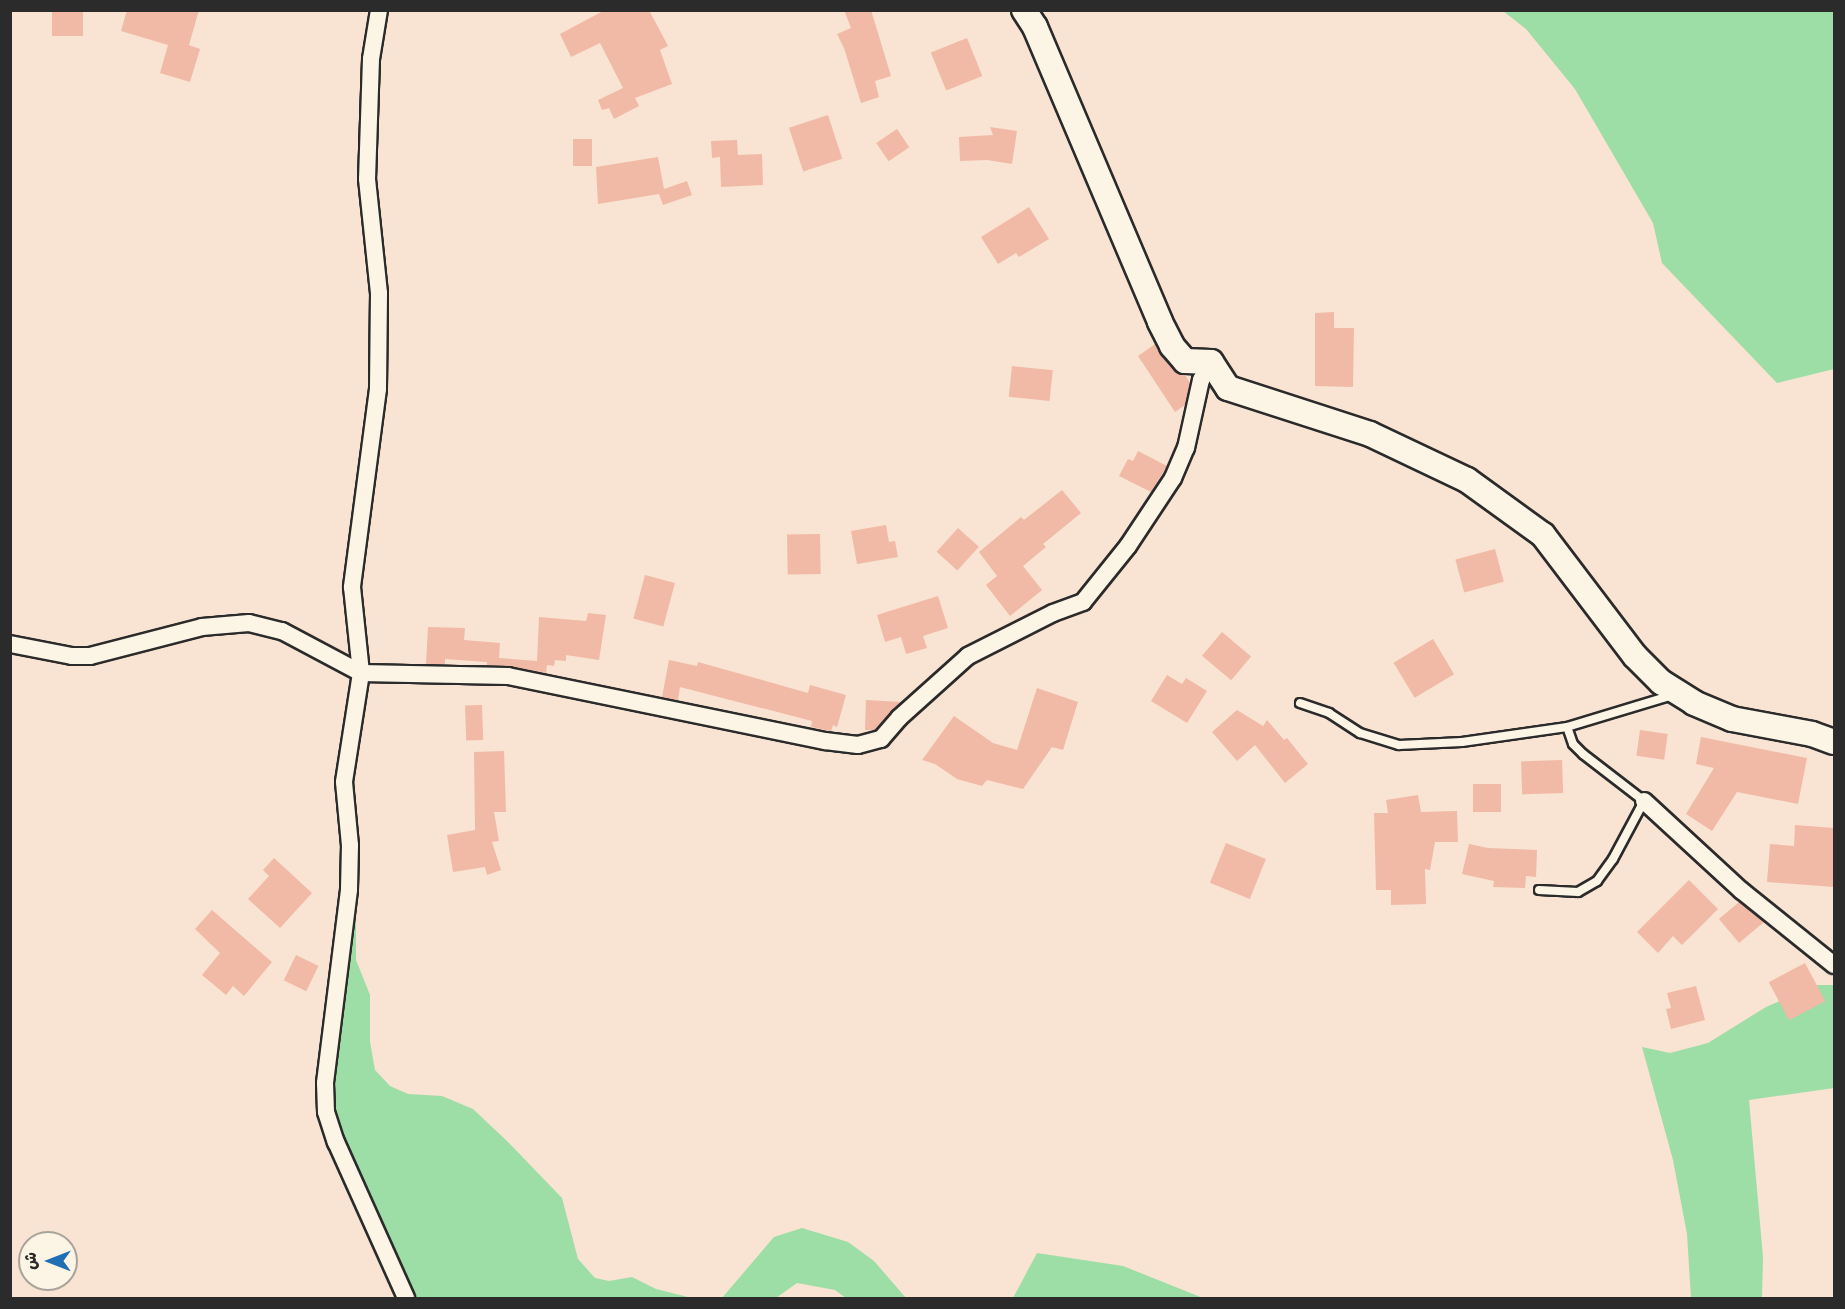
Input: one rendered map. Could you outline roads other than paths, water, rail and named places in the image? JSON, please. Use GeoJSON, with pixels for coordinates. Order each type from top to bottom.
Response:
{"type":"FeatureCollection","features":[{"type":"Feature","properties":{"kind":"main road"},"geometry":{"type":"LineString","coordinates":[[1024,10],[1035,27],[1172,346],[1185,361],[1211,362],[1228,388],[1370,434],[1467,480],[1506,506],[1543,535],[1635,656],[1661,682],[1694,703],[1732,719],[1812,734],[1834,742]]}},
{"type":"Feature","properties":{"kind":"street"},"geometry":{"type":"LineString","coordinates":[[379,10],[371,59],[367,179],[379,293],[378,389],[352,587],[361,673],[344,782],[350,845],[349,890],[327,1073],[326,1112],[336,1142],[406,1299]]}},
{"type":"Feature","properties":{"kind":"street"},"geometry":{"type":"LineString","coordinates":[[10,644],[72,656],[90,656],[202,627],[249,622],[282,631],[361,673],[508,676],[825,741],[858,745],[881,739],[898,717],[968,656],[1053,613],[1083,602],[1134,538],[1173,478],[1186,448],[1201,380],[1211,362]]}},
{"type":"Feature","properties":{"kind":"street"},"geometry":{"type":"LineString","coordinates":[[1644,801],[1742,891],[1813,945],[1834,965]]}},
{"type":"Feature","properties":{"kind":"lane"},"geometry":{"type":"LineString","coordinates":[[1300,703],[1329,713],[1360,733],[1399,745],[1462,742],[1567,727],[1679,693]]}},
{"type":"Feature","properties":{"kind":"lane"},"geometry":{"type":"LineString","coordinates":[[1539,890],[1578,892],[1597,881],[1644,801],[1578,749],[1567,727]]}}]}
